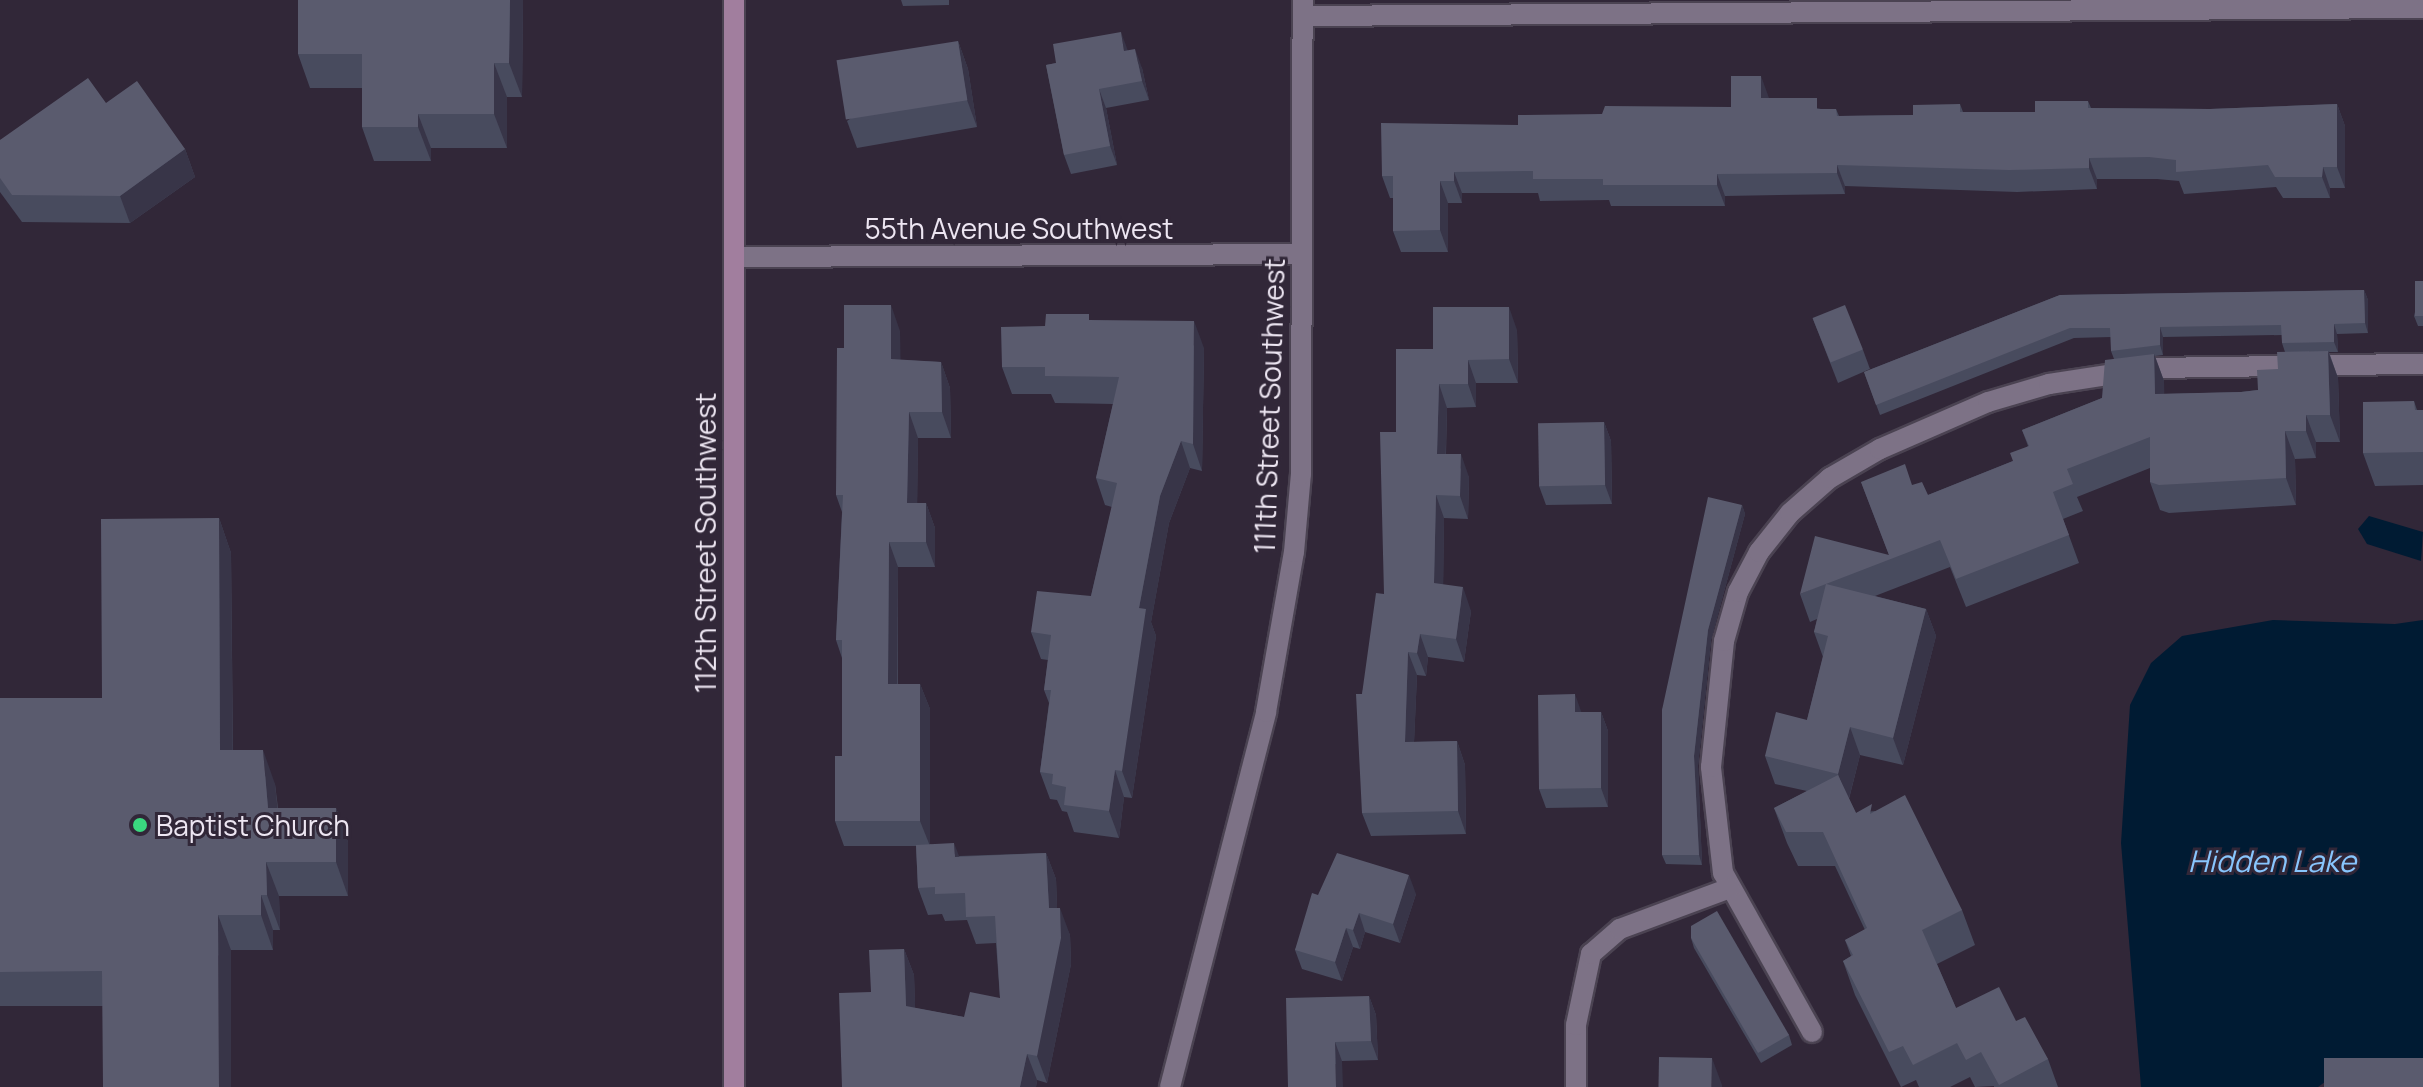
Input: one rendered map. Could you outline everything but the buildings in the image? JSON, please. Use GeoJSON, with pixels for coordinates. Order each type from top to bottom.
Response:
{"type":"FeatureCollection","features":[{"type":"Feature","properties":{"kind":"street","name":"112th Street Southwest"},"geometry":{"type":"LineString","coordinates":[[734,0],[734,1087]]}},
{"type":"Feature","properties":{"kind":"street"},"geometry":{"type":"LineString","coordinates":[[1303,8],[2423,8]]}},
{"type":"Feature","properties":{"kind":"street","name":"111th Street Southwest"},"geometry":{"type":"LineString","coordinates":[[1170,1087],[1286,617],[1301,474],[1303,8]]}},
{"type":"Feature","properties":{"kind":"street","name":"55th Avenue Southwest"},"geometry":{"type":"LineString","coordinates":[[736,257],[1302,254]]}},
{"type":"Feature","properties":{"kind":"street"},"geometry":{"type":"LineString","coordinates":[[1812,1032],[1730,888],[1714,826],[1711,767],[1724,641],[1738,592],[1759,552],[1830,478],[1927,426],[2049,384],[2154,368],[2423,364]]}},
{"type":"Feature","properties":{"kind":"street"},"geometry":{"type":"LineString","coordinates":[[1576,1087],[1576,1025],[1591,954],[1620,929],[1730,888]]}},
{"type":"Feature","properties":{"kind":"water"},"geometry":{"type":"Polygon","coordinates":[[[2369,516],[2423,532],[2421,561],[2367,544],[2358,529],[2369,516]]]}},
{"type":"Feature","properties":{"kind":"water","name":"Hidden Lake"},"geometry":{"type":"Polygon","coordinates":[[[2273,620],[2395,624],[2423,620],[2423,1060],[2329,1079],[2318,1087],[2141,1087],[2121,843],[2130,705],[2151,663],[2182,636],[2273,620]]]}},
{"type":"Feature","properties":{"kind":"place","name":"Baptist Church"},"geometry":{"type":"Point","coordinates":[140,825]}}]}
